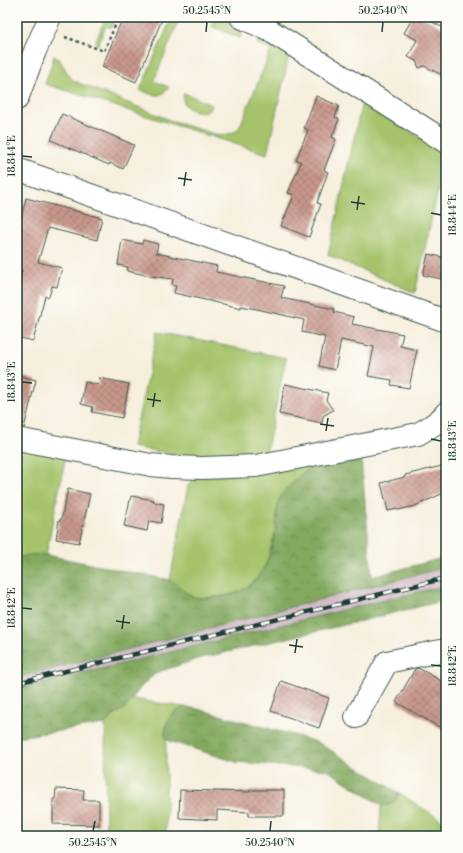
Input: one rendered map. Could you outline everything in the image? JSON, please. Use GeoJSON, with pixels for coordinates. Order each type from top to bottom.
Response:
{"type":"FeatureCollection","features":[{"type":"Feature","properties":{"kind":"street"},"geometry":{"type":"LineString","coordinates":[[17,99],[50,17]]}},
{"type":"Feature","properties":{"kind":"street"},"geometry":{"type":"LineString","coordinates":[[241,17],[269,30],[446,142]]}},
{"type":"Feature","properties":{"kind":"street"},"geometry":{"type":"LineString","coordinates":[[17,168],[446,321]]}},
{"type":"Feature","properties":{"kind":"street"},"geometry":{"type":"LineString","coordinates":[[17,439],[134,462],[171,467],[202,468],[256,466],[418,434],[431,427],[446,413]]}},
{"type":"Feature","properties":{"kind":"street"},"geometry":{"type":"LineString","coordinates":[[356,717],[387,662],[440,651],[446,654]]}},
{"type":"Feature","properties":{"kind":"path"},"geometry":{"type":"LineString","coordinates":[[62,35],[104,51],[118,17]]}},
{"type":"Feature","properties":{"kind":"path"},"geometry":{"type":"LineString","coordinates":[[110,37],[114,38]]}},
{"type":"Feature","properties":{"kind":"shaded area"},"geometry":{"type":"Polygon","coordinates":[[[446,567],[446,585],[17,689],[17,672],[446,567]]]}},
{"type":"Feature","properties":{"kind":"green space"},"geometry":{"type":"Polygon","coordinates":[[[106,17],[116,17],[111,28],[106,26],[98,45],[95,43],[106,17]]]}},
{"type":"Feature","properties":{"kind":"green space"},"geometry":{"type":"Polygon","coordinates":[[[172,17],[180,17],[154,81],[169,87],[162,94],[153,95],[140,90],[172,17]]]}},
{"type":"Feature","properties":{"kind":"green space"},"geometry":{"type":"Polygon","coordinates":[[[215,17],[219,17],[244,28],[240,38],[211,26],[215,17]]]}},
{"type":"Feature","properties":{"kind":"green space"},"geometry":{"type":"Polygon","coordinates":[[[261,36],[289,56],[267,154],[45,84],[54,56],[61,62],[74,81],[175,122],[215,134],[229,134],[233,133],[240,126],[271,50],[257,44],[261,36]]]}},
{"type":"Feature","properties":{"kind":"green space"},"geometry":{"type":"Polygon","coordinates":[[[184,93],[212,105],[206,112],[192,110],[184,103],[184,93]]]}},
{"type":"Feature","properties":{"kind":"green space"},"geometry":{"type":"Polygon","coordinates":[[[362,102],[446,154],[415,293],[328,255],[362,102]]]}},
{"type":"Feature","properties":{"kind":"green space"},"geometry":{"type":"Polygon","coordinates":[[[157,332],[286,358],[266,454],[252,457],[186,456],[132,447],[157,332]]]}},
{"type":"Feature","properties":{"kind":"green space"},"geometry":{"type":"Polygon","coordinates":[[[17,447],[63,455],[65,460],[46,555],[31,555],[17,558],[17,447]]]}},
{"type":"Feature","properties":{"kind":"green space"},"geometry":{"type":"Polygon","coordinates":[[[361,458],[372,577],[446,557],[446,567],[17,678],[17,558],[31,555],[46,555],[144,574],[170,580],[189,595],[198,598],[221,597],[234,594],[246,588],[262,571],[273,545],[279,500],[290,485],[305,471],[314,466],[334,461],[361,458]]]}},
{"type":"Feature","properties":{"kind":"green space"},"geometry":{"type":"Polygon","coordinates":[[[320,464],[307,469],[277,510],[276,529],[268,558],[265,566],[257,578],[249,586],[242,591],[231,595],[203,598],[192,597],[170,580],[188,485],[194,478],[320,464]]]}},
{"type":"Feature","properties":{"kind":"green space"},"geometry":{"type":"Polygon","coordinates":[[[446,585],[446,600],[201,658],[158,672],[140,688],[125,708],[111,717],[105,724],[17,737],[17,689],[446,585]]]}},
{"type":"Feature","properties":{"kind":"green space"},"geometry":{"type":"Polygon","coordinates":[[[132,699],[184,707],[175,712],[165,734],[166,836],[106,836],[105,724],[132,699]]]}},
{"type":"Feature","properties":{"kind":"green space"},"geometry":{"type":"Polygon","coordinates":[[[184,707],[194,708],[319,743],[399,793],[393,803],[381,805],[327,770],[236,762],[166,740],[165,729],[168,720],[174,713],[184,707]]]}},
{"type":"Feature","properties":{"kind":"green space"},"geometry":{"type":"Polygon","coordinates":[[[399,793],[446,823],[446,836],[379,836],[381,805],[393,803],[399,793]]]}},
{"type":"Feature","properties":{"kind":"building"},"geometry":{"type":"Polygon","coordinates":[[[123,17],[163,17],[136,82],[102,67],[123,17]]]}},
{"type":"Feature","properties":{"kind":"building"},"geometry":{"type":"Polygon","coordinates":[[[413,17],[422,17],[446,29],[446,77],[424,66],[419,68],[416,61],[408,57],[417,40],[404,33],[413,17]]]}},
{"type":"Feature","properties":{"kind":"building"},"geometry":{"type":"Polygon","coordinates":[[[316,96],[339,106],[335,117],[339,119],[332,137],[336,139],[324,170],[328,172],[317,203],[321,204],[309,237],[281,226],[294,195],[288,193],[301,162],[296,160],[308,130],[304,128],[316,96]]]}},
{"type":"Feature","properties":{"kind":"building"},"geometry":{"type":"Polygon","coordinates":[[[62,114],[134,145],[123,169],[110,163],[109,165],[51,140],[62,114]]]}},
{"type":"Feature","properties":{"kind":"building"},"geometry":{"type":"Polygon","coordinates":[[[26,198],[102,218],[97,240],[48,228],[38,262],[62,268],[57,287],[52,286],[49,297],[45,296],[33,341],[17,337],[17,291],[22,270],[17,269],[17,235],[26,198]]]}},
{"type":"Feature","properties":{"kind":"building"},"geometry":{"type":"Polygon","coordinates":[[[122,240],[142,244],[143,240],[158,244],[156,253],[217,266],[216,272],[284,286],[281,298],[334,309],[334,312],[354,317],[352,324],[403,334],[400,346],[417,350],[409,388],[391,385],[392,380],[368,376],[374,347],[341,340],[335,370],[319,366],[325,337],[302,332],[304,320],[257,309],[241,306],[241,308],[174,293],[176,286],[172,285],[173,279],[127,271],[128,267],[118,265],[122,240]]]}},
{"type":"Feature","properties":{"kind":"building"},"geometry":{"type":"Polygon","coordinates":[[[428,254],[446,258],[446,280],[423,275],[428,254]]]}},
{"type":"Feature","properties":{"kind":"building"},"geometry":{"type":"Polygon","coordinates":[[[17,375],[36,380],[24,428],[17,427],[17,375]]]}},
{"type":"Feature","properties":{"kind":"building"},"geometry":{"type":"Polygon","coordinates":[[[99,378],[129,384],[122,418],[92,412],[93,407],[81,404],[85,382],[98,385],[99,378]]]}},
{"type":"Feature","properties":{"kind":"building"},"geometry":{"type":"Polygon","coordinates":[[[285,384],[328,393],[326,400],[333,410],[323,416],[322,423],[279,414],[285,384]]]}},
{"type":"Feature","properties":{"kind":"building"},"geometry":{"type":"Polygon","coordinates":[[[446,465],[446,492],[415,506],[388,511],[381,483],[405,477],[405,475],[446,465]]]}},
{"type":"Feature","properties":{"kind":"building"},"geometry":{"type":"Polygon","coordinates":[[[68,489],[90,494],[79,543],[56,539],[59,520],[61,520],[68,489]]]}},
{"type":"Feature","properties":{"kind":"building"},"geometry":{"type":"Polygon","coordinates":[[[131,496],[154,500],[153,502],[164,504],[161,523],[149,521],[147,531],[124,526],[131,496]]]}},
{"type":"Feature","properties":{"kind":"building"},"geometry":{"type":"Polygon","coordinates":[[[418,668],[446,684],[446,731],[396,702],[415,669],[418,668]]]}},
{"type":"Feature","properties":{"kind":"building"},"geometry":{"type":"Polygon","coordinates":[[[281,681],[329,698],[319,728],[271,711],[281,681]]]}},
{"type":"Feature","properties":{"kind":"building"},"geometry":{"type":"Polygon","coordinates":[[[56,789],[84,790],[83,800],[99,800],[99,825],[53,824],[53,799],[55,799],[56,789]]]}},
{"type":"Feature","properties":{"kind":"building"},"geometry":{"type":"Polygon","coordinates":[[[180,790],[250,792],[250,790],[284,790],[284,816],[249,816],[249,812],[217,810],[217,820],[179,818],[180,790]]]}},
{"type":"Feature","properties":{"kind":"railway"},"geometry":{"type":"LineString","coordinates":[[17,683],[446,578]]}}]}
